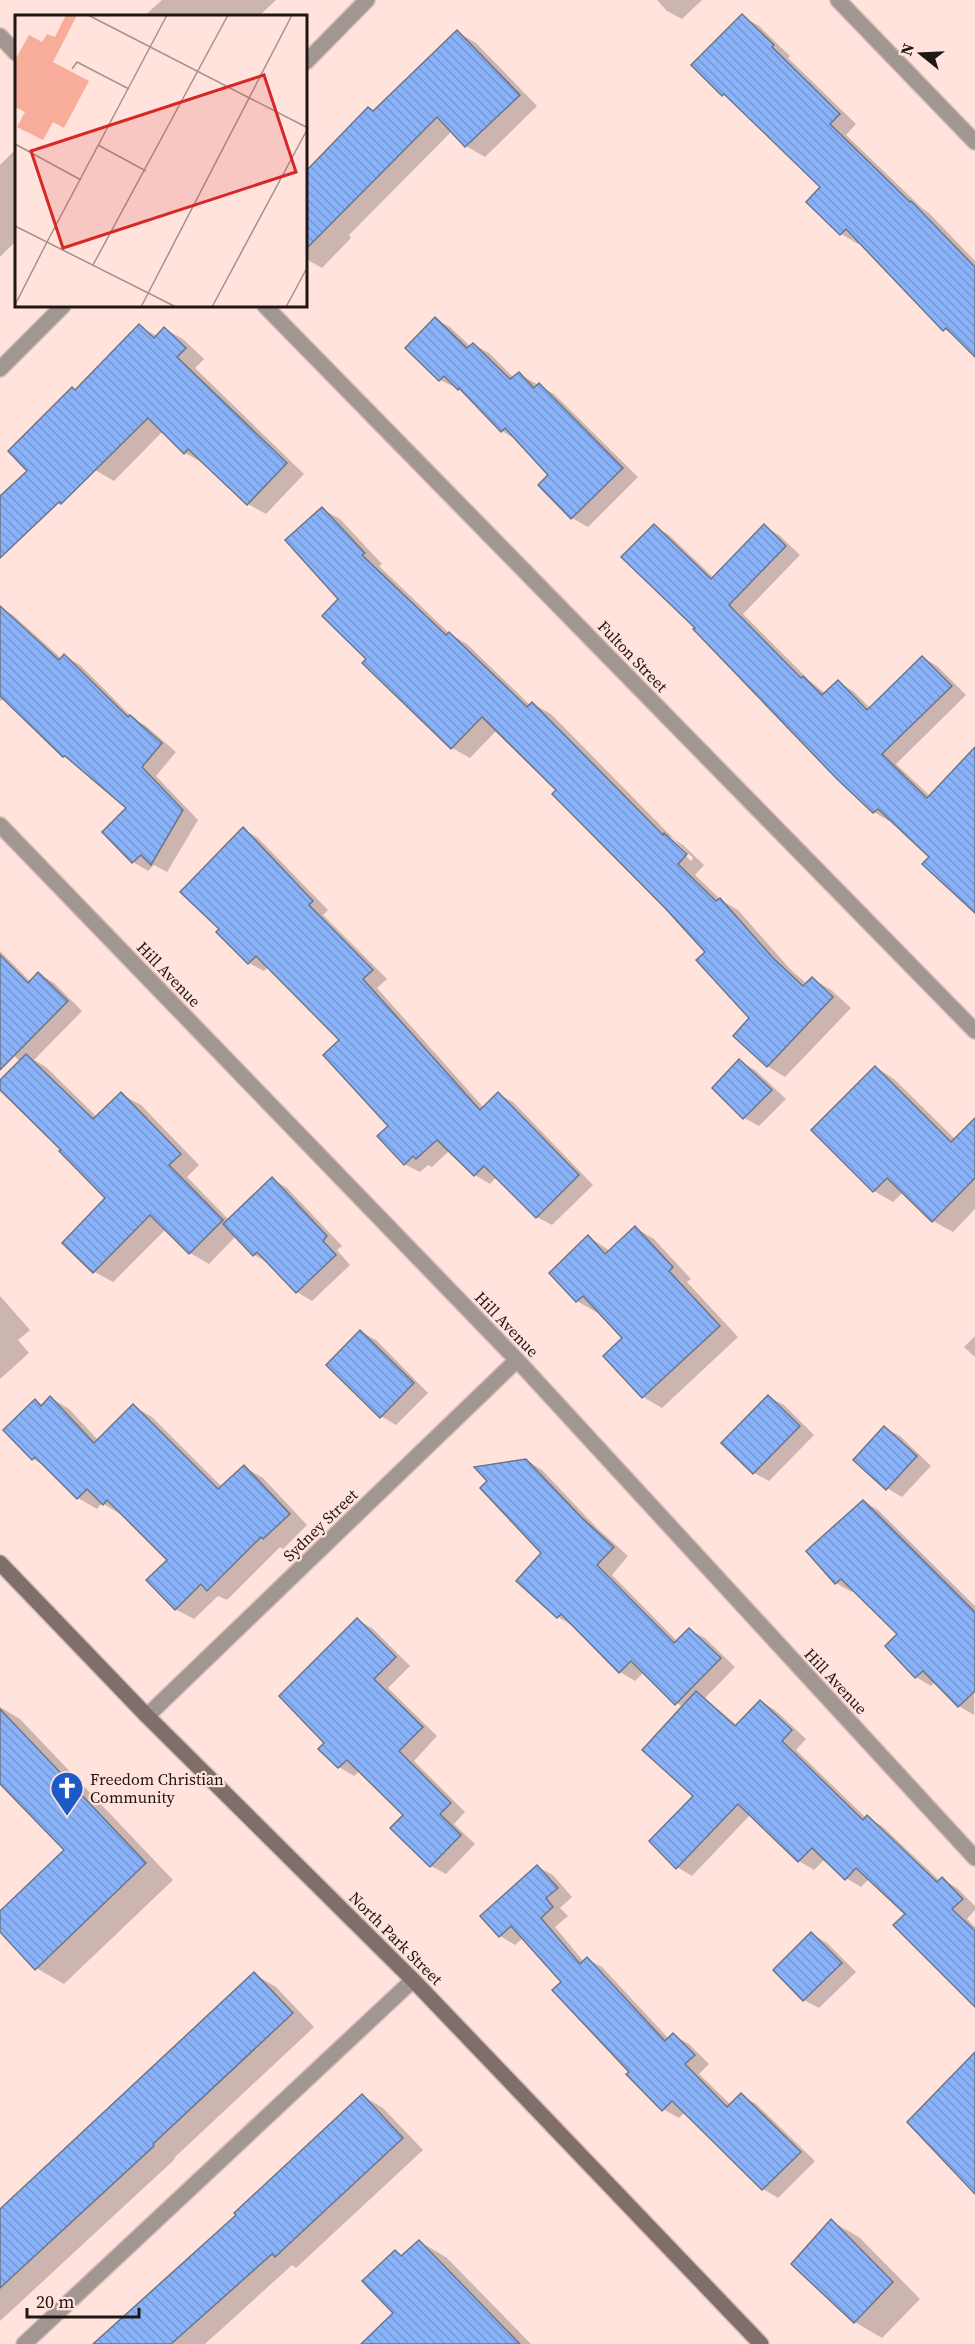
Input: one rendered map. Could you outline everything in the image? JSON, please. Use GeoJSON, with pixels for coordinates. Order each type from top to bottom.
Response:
{"type":"FeatureCollection","features":[{"type":"Feature","properties":{"kind":"main road","name":"North Park Street"},"geometry":{"type":"LineString","coordinates":[[0,1563],[147,1716],[413,1980],[760,2344]]}},
{"type":"Feature","properties":{"kind":"street"},"geometry":{"type":"LineString","coordinates":[[308,60],[367,0]]}},
{"type":"Feature","properties":{"kind":"street"},"geometry":{"type":"LineString","coordinates":[[838,0],[975,142]]}},
{"type":"Feature","properties":{"kind":"street"},"geometry":{"type":"LineString","coordinates":[[0,36],[15,52]]}},
{"type":"Feature","properties":{"kind":"street"},"geometry":{"type":"LineString","coordinates":[[0,369],[61,308]]}},
{"type":"Feature","properties":{"kind":"street","name":"Fulton Street"},"geometry":{"type":"LineString","coordinates":[[267,308],[975,1031]]}},
{"type":"Feature","properties":{"kind":"street","name":"Hill Avenue"},"geometry":{"type":"LineString","coordinates":[[0,825],[517,1360],[975,1858]]}},
{"type":"Feature","properties":{"kind":"street","name":"Sydney Street"},"geometry":{"type":"LineString","coordinates":[[147,1716],[517,1360]]}},
{"type":"Feature","properties":{"kind":"street"},"geometry":{"type":"LineString","coordinates":[[24,2344],[413,1980]]}},
{"type":"Feature","properties":{"kind":"building"},"geometry":{"type":"Polygon","coordinates":[[[742,14],[840,114],[830,124],[911,201],[975,267],[975,357],[946,328],[943,331],[846,229],[840,235],[806,202],[820,187],[691,65],[742,14]]]}},
{"type":"Feature","properties":{"kind":"building"},"geometry":{"type":"Polygon","coordinates":[[[457,30],[520,95],[465,147],[437,117],[308,247],[308,169],[368,107],[373,111],[457,30]]]}},
{"type":"Feature","properties":{"kind":"building"},"geometry":{"type":"Polygon","coordinates":[[[435,317],[467,348],[473,343],[510,379],[519,372],[534,388],[539,383],[623,468],[571,519],[538,485],[548,475],[505,428],[501,432],[459,388],[458,390],[444,376],[439,381],[405,348],[435,317]]]}},
{"type":"Feature","properties":{"kind":"building"},"geometry":{"type":"Polygon","coordinates":[[[139,324],[154,338],[164,327],[186,348],[177,357],[287,463],[247,505],[188,449],[184,454],[148,418],[61,504],[59,502],[0,558],[0,496],[27,471],[8,451],[72,387],[75,390],[139,324]]]}},
{"type":"Feature","properties":{"kind":"building"},"geometry":{"type":"Polygon","coordinates":[[[322,507],[365,553],[362,555],[446,635],[449,632],[527,707],[532,702],[663,835],[664,833],[687,854],[678,864],[716,901],[720,898],[773,958],[803,986],[812,977],[833,997],[767,1067],[733,1036],[749,1018],[696,960],[705,952],[665,908],[552,794],[556,790],[482,717],[451,749],[362,663],[366,659],[322,616],[338,599],[285,540],[322,507]]]}},
{"type":"Feature","properties":{"kind":"building"},"geometry":{"type":"Polygon","coordinates":[[[654,524],[711,579],[764,524],[786,546],[729,605],[801,678],[803,676],[822,695],[838,680],[867,710],[922,656],[952,686],[882,754],[927,798],[975,747],[975,913],[922,864],[929,857],[878,809],[873,813],[837,779],[693,629],[695,628],[621,557],[654,524]]]}},
{"type":"Feature","properties":{"kind":"building"},"geometry":{"type":"Polygon","coordinates":[[[0,606],[59,660],[64,654],[128,717],[130,715],[162,743],[142,767],[183,810],[151,865],[141,855],[132,863],[102,832],[126,808],[65,756],[63,757],[0,696],[0,606]]]}},
{"type":"Feature","properties":{"kind":"building"},"geometry":{"type":"Polygon","coordinates":[[[243,827],[313,901],[309,905],[373,970],[363,979],[480,1110],[498,1092],[579,1175],[536,1218],[484,1166],[474,1176],[437,1140],[416,1159],[413,1156],[404,1165],[377,1136],[388,1126],[323,1055],[339,1040],[256,956],[248,964],[216,932],[219,929],[180,892],[243,827]]]}},
{"type":"Feature","properties":{"kind":"building"},"geometry":{"type":"Polygon","coordinates":[[[0,955],[28,983],[38,972],[68,1001],[0,1070],[0,955]]]}},
{"type":"Feature","properties":{"kind":"building"},"geometry":{"type":"Polygon","coordinates":[[[26,1054],[93,1119],[121,1092],[181,1154],[169,1165],[223,1220],[189,1254],[150,1215],[93,1273],[62,1243],[105,1198],[59,1151],[61,1150],[0,1090],[0,1080],[26,1054]]]}},
{"type":"Feature","properties":{"kind":"building"},"geometry":{"type":"Polygon","coordinates":[[[739,1059],[772,1090],[743,1119],[712,1088],[739,1059]]]}},
{"type":"Feature","properties":{"kind":"building"},"geometry":{"type":"Polygon","coordinates":[[[875,1066],[951,1142],[975,1118],[975,1178],[932,1222],[887,1178],[873,1192],[811,1130],[875,1066]]]}},
{"type":"Feature","properties":{"kind":"building"},"geometry":{"type":"Polygon","coordinates":[[[272,1177],[327,1236],[323,1241],[336,1255],[296,1293],[257,1252],[253,1256],[223,1224],[272,1177]]]}},
{"type":"Feature","properties":{"kind":"building"},"geometry":{"type":"Polygon","coordinates":[[[635,1226],[673,1267],[669,1271],[720,1326],[642,1398],[603,1356],[622,1338],[583,1296],[576,1302],[549,1273],[588,1235],[605,1254],[635,1226]]]}},
{"type":"Feature","properties":{"kind":"building"},"geometry":{"type":"Polygon","coordinates":[[[360,1330],[414,1383],[380,1418],[326,1365],[360,1330]]]}},
{"type":"Feature","properties":{"kind":"building"},"geometry":{"type":"Polygon","coordinates":[[[768,1395],[800,1426],[753,1474],[721,1443],[768,1395]]]}},
{"type":"Feature","properties":{"kind":"building"},"geometry":{"type":"Polygon","coordinates":[[[50,1396],[94,1443],[133,1404],[218,1489],[244,1465],[290,1514],[263,1539],[261,1537],[207,1591],[201,1584],[175,1610],[146,1580],[167,1560],[107,1500],[103,1505],[87,1489],[77,1499],[35,1457],[32,1460],[3,1430],[35,1399],[41,1406],[50,1396]]]}},
{"type":"Feature","properties":{"kind":"building"},"geometry":{"type":"Polygon","coordinates":[[[884,1426],[917,1456],[886,1490],[853,1460],[884,1426]]]}},
{"type":"Feature","properties":{"kind":"building"},"geometry":{"type":"Polygon","coordinates":[[[526,1459],[581,1517],[614,1547],[597,1565],[674,1643],[689,1628],[721,1658],[675,1705],[631,1661],[619,1673],[561,1614],[557,1618],[516,1581],[541,1553],[480,1488],[487,1481],[474,1467],[526,1459]]]}},
{"type":"Feature","properties":{"kind":"building"},"geometry":{"type":"Polygon","coordinates":[[[863,1500],[975,1612],[975,1691],[958,1707],[923,1671],[915,1678],[885,1646],[897,1634],[841,1579],[835,1584],[806,1551],[863,1500]]]}},
{"type":"Feature","properties":{"kind":"building"},"geometry":{"type":"Polygon","coordinates":[[[357,1618],[396,1657],[374,1679],[423,1727],[399,1751],[451,1803],[440,1814],[461,1835],[430,1867],[390,1828],[403,1815],[347,1760],[338,1768],[318,1749],[324,1743],[279,1696],[357,1618]]]}},
{"type":"Feature","properties":{"kind":"building"},"geometry":{"type":"Polygon","coordinates":[[[696,1691],[735,1726],[760,1700],[792,1730],[782,1741],[863,1820],[867,1815],[937,1882],[942,1877],[963,1899],[952,1909],[975,1931],[975,2007],[893,1925],[905,1914],[856,1868],[845,1880],[812,1848],[798,1862],[738,1804],[676,1869],[649,1841],[693,1796],[642,1750],[696,1691]]]}},
{"type":"Feature","properties":{"kind":"building","name":"Freedom Christian Community"},"geometry":{"type":"Polygon","coordinates":[[[0,1709],[146,1863],[35,1970],[0,1932],[0,1911],[64,1850],[0,1784],[0,1709]]]}},
{"type":"Feature","properties":{"kind":"building"},"geometry":{"type":"Polygon","coordinates":[[[537,1865],[558,1888],[546,1898],[553,1907],[541,1918],[580,1964],[587,1957],[665,2041],[673,2033],[695,2055],[685,2064],[727,2107],[741,2093],[801,2152],[762,2190],[672,2101],[662,2111],[626,2074],[629,2072],[552,1990],[561,1982],[511,1926],[499,1937],[480,1916],[537,1865]]]}},
{"type":"Feature","properties":{"kind":"building"},"geometry":{"type":"Polygon","coordinates":[[[811,1932],[842,1963],[803,2001],[773,1970],[811,1932]]]}},
{"type":"Feature","properties":{"kind":"building"},"geometry":{"type":"Polygon","coordinates":[[[254,1972],[293,2013],[153,2144],[154,2146],[0,2288],[0,2209],[254,1972]]]}},
{"type":"Feature","properties":{"kind":"building"},"geometry":{"type":"Polygon","coordinates":[[[975,2052],[975,2194],[907,2122],[975,2052]]]}},
{"type":"Feature","properties":{"kind":"building"},"geometry":{"type":"Polygon","coordinates":[[[362,2094],[403,2138],[275,2257],[272,2254],[171,2344],[93,2344],[236,2215],[234,2213],[362,2094]]]}},
{"type":"Feature","properties":{"kind":"building"},"geometry":{"type":"Polygon","coordinates":[[[831,2219],[893,2282],[854,2323],[791,2264],[831,2219]]]}},
{"type":"Feature","properties":{"kind":"building"},"geometry":{"type":"Polygon","coordinates":[[[419,2240],[520,2344],[361,2344],[393,2313],[362,2281],[395,2250],[401,2256],[419,2240]]]}},
{"type":"Feature","properties":{"kind":"place","name":"Freedom Christian Community"},"geometry":{"type":"Point","coordinates":[67,1817]}}]}
